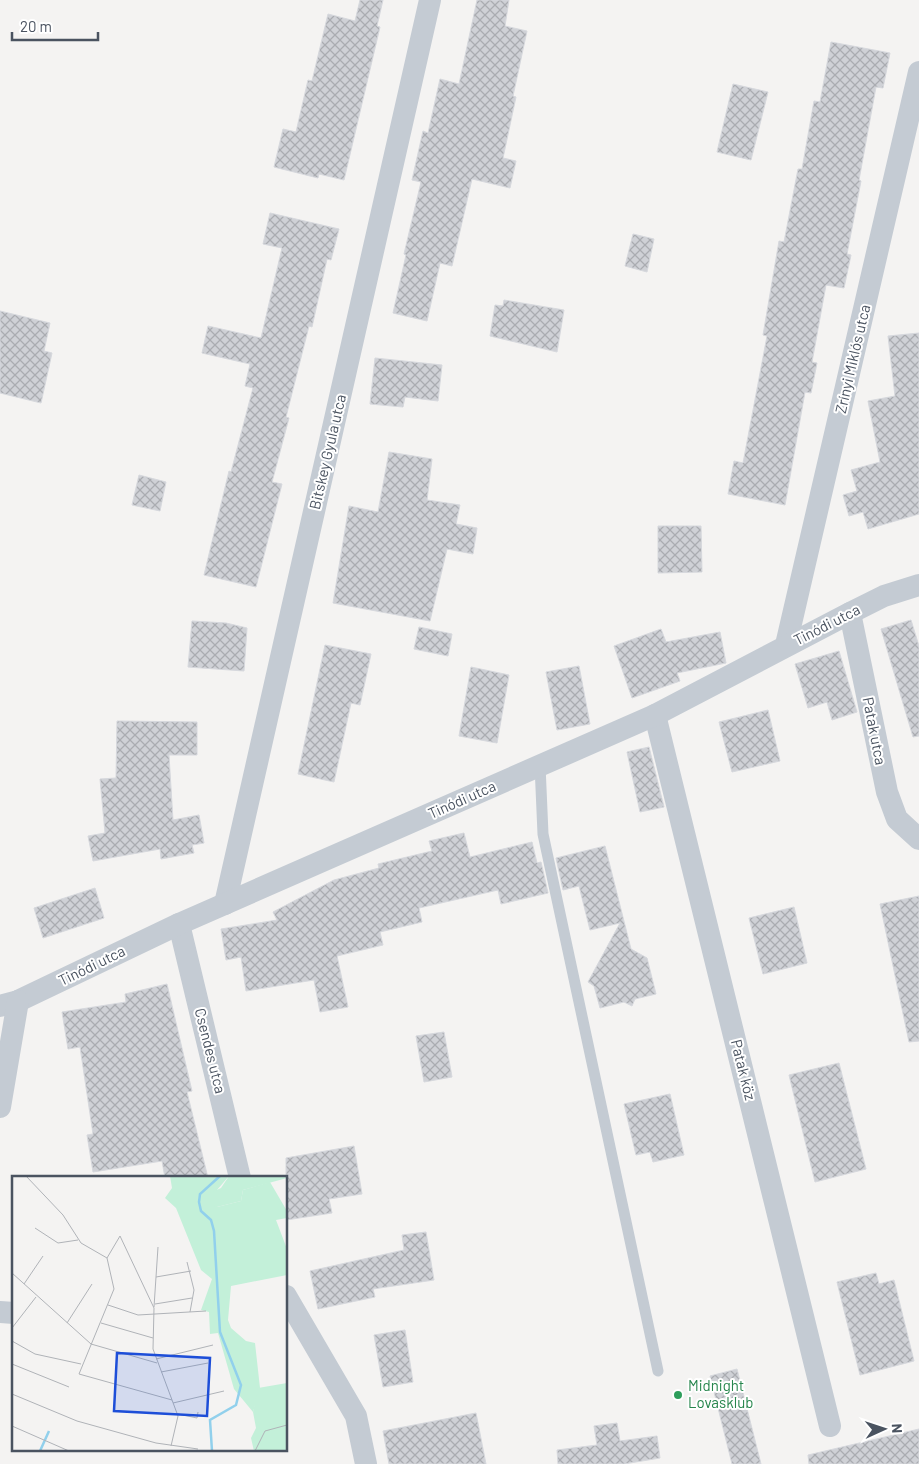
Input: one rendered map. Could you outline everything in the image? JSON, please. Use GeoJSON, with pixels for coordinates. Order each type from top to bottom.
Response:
{"type":"FeatureCollection","features":[{"type":"Feature","properties":{"kind":"street","name":"Bitskey Gyula utca"},"geometry":{"type":"LineString","coordinates":[[225,904],[430,0]]}},
{"type":"Feature","properties":{"kind":"street","name":"Zrínyi Miklós utca"},"geometry":{"type":"LineString","coordinates":[[786,645],[919,72]]}},
{"type":"Feature","properties":{"kind":"street","name":"Tinódi utca"},"geometry":{"type":"LineString","coordinates":[[9,1004],[179,924],[656,715],[786,645],[884,596],[919,585]]}},
{"type":"Feature","properties":{"kind":"street","name":"Patak utca"},"geometry":{"type":"LineString","coordinates":[[850,613],[887,792],[897,820],[919,839]]}},
{"type":"Feature","properties":{"kind":"street","name":"Patak köz"},"geometry":{"type":"LineString","coordinates":[[656,715],[830,1426]]}},
{"type":"Feature","properties":{"kind":"street","name":"Csendes utca"},"geometry":{"type":"LineString","coordinates":[[179,924],[240,1176]]}},
{"type":"Feature","properties":{"kind":"street"},"geometry":{"type":"LineString","coordinates":[[0,1107],[9,1004]]}},
{"type":"Feature","properties":{"kind":"street"},"geometry":{"type":"LineString","coordinates":[[288,1299],[356,1416],[366,1464]]}},
{"type":"Feature","properties":{"kind":"lane"},"geometry":{"type":"LineString","coordinates":[[540,765],[543,834],[658,1370]]}},
{"type":"Feature","properties":{"kind":"building"},"geometry":{"type":"Polygon","coordinates":[[[360,0],[383,0],[377,26],[380,27],[344,180],[319,174],[318,178],[274,167],[283,129],[296,132],[308,80],[312,81],[328,14],[355,21],[360,0]]]}},
{"type":"Feature","properties":{"kind":"building"},"geometry":{"type":"Polygon","coordinates":[[[477,0],[509,0],[505,26],[527,31],[513,96],[516,97],[503,158],[516,161],[510,188],[472,179],[452,266],[440,263],[427,321],[393,313],[406,255],[404,254],[421,182],[412,180],[423,131],[428,133],[440,79],[459,84],[477,0]]]}},
{"type":"Feature","properties":{"kind":"building"},"geometry":{"type":"Polygon","coordinates":[[[831,42],[890,53],[883,88],[876,87],[847,254],[851,255],[844,288],[826,285],[812,362],[817,363],[811,393],[805,392],[785,505],[728,494],[734,461],[743,463],[767,336],[763,335],[779,241],[784,242],[798,169],[802,169],[814,101],[820,102],[831,42]]]}},
{"type":"Feature","properties":{"kind":"building"},"geometry":{"type":"Polygon","coordinates":[[[733,84],[768,92],[751,160],[717,152],[733,84]]]}},
{"type":"Feature","properties":{"kind":"building"},"geometry":{"type":"Polygon","coordinates":[[[270,213],[339,229],[331,260],[327,259],[312,327],[309,326],[286,417],[289,418],[272,482],[282,484],[256,587],[204,575],[229,471],[231,472],[253,388],[245,386],[250,364],[202,353],[208,326],[261,338],[282,248],[263,244],[270,213]]]}},
{"type":"Feature","properties":{"kind":"building"},"geometry":{"type":"Polygon","coordinates":[[[633,234],[654,239],[647,272],[625,266],[633,234]]]}},
{"type":"Feature","properties":{"kind":"building"},"geometry":{"type":"Polygon","coordinates":[[[504,300],[564,310],[557,352],[490,336],[495,305],[503,306],[504,300]]]}},
{"type":"Feature","properties":{"kind":"building"},"geometry":{"type":"Polygon","coordinates":[[[0,311],[50,323],[44,351],[52,353],[41,403],[0,393],[0,311]]]}},
{"type":"Feature","properties":{"kind":"building"},"geometry":{"type":"Polygon","coordinates":[[[919,333],[919,514],[868,529],[863,512],[849,516],[843,495],[857,491],[851,470],[880,462],[868,401],[895,396],[888,336],[919,333]]]}},
{"type":"Feature","properties":{"kind":"building"},"geometry":{"type":"Polygon","coordinates":[[[375,358],[442,365],[438,401],[405,397],[403,407],[370,404],[375,358]]]}},
{"type":"Feature","properties":{"kind":"building"},"geometry":{"type":"Polygon","coordinates":[[[389,452],[432,459],[427,500],[460,505],[456,524],[477,528],[473,554],[447,549],[430,621],[333,603],[349,506],[378,512],[389,452]]]}},
{"type":"Feature","properties":{"kind":"building"},"geometry":{"type":"Polygon","coordinates":[[[139,475],[166,482],[160,511],[132,505],[139,475]]]}},
{"type":"Feature","properties":{"kind":"building"},"geometry":{"type":"Polygon","coordinates":[[[658,526],[701,526],[702,572],[658,573],[658,526]]]}},
{"type":"Feature","properties":{"kind":"building"},"geometry":{"type":"Polygon","coordinates":[[[911,620],[919,646],[919,736],[913,737],[881,629],[911,620]]]}},
{"type":"Feature","properties":{"kind":"building"},"geometry":{"type":"Polygon","coordinates":[[[192,621],[226,623],[247,628],[244,671],[188,667],[192,621]]]}},
{"type":"Feature","properties":{"kind":"building"},"geometry":{"type":"Polygon","coordinates":[[[419,627],[452,634],[448,656],[414,649],[419,627]]]}},
{"type":"Feature","properties":{"kind":"building"},"geometry":{"type":"Polygon","coordinates":[[[661,629],[666,642],[720,632],[726,663],[677,673],[680,681],[632,698],[614,646],[661,629]]]}},
{"type":"Feature","properties":{"kind":"building"},"geometry":{"type":"Polygon","coordinates":[[[325,645],[371,654],[360,705],[351,703],[334,782],[298,774],[325,645]]]}},
{"type":"Feature","properties":{"kind":"building"},"geometry":{"type":"Polygon","coordinates":[[[839,651],[857,712],[832,720],[827,702],[808,708],[795,664],[839,651]]]}},
{"type":"Feature","properties":{"kind":"building"},"geometry":{"type":"Polygon","coordinates":[[[579,666],[590,724],[557,730],[546,672],[579,666]]]}},
{"type":"Feature","properties":{"kind":"building"},"geometry":{"type":"Polygon","coordinates":[[[471,667],[509,675],[497,743],[459,736],[471,667]]]}},
{"type":"Feature","properties":{"kind":"building"},"geometry":{"type":"Polygon","coordinates":[[[768,710],[780,761],[732,772],[719,722],[768,710]]]}},
{"type":"Feature","properties":{"kind":"building"},"geometry":{"type":"Polygon","coordinates":[[[117,721],[197,722],[197,755],[169,755],[173,820],[199,815],[204,843],[192,845],[194,853],[161,859],[160,849],[93,861],[88,836],[105,833],[100,779],[116,778],[117,721]]]}},
{"type":"Feature","properties":{"kind":"building"},"geometry":{"type":"Polygon","coordinates":[[[649,747],[664,807],[640,812],[627,752],[649,747]]]}},
{"type":"Feature","properties":{"kind":"building"},"geometry":{"type":"Polygon","coordinates":[[[464,833],[470,857],[532,842],[537,863],[541,862],[548,893],[501,904],[498,890],[419,908],[422,922],[380,932],[383,945],[337,956],[348,1007],[320,1012],[314,980],[246,991],[241,957],[226,960],[221,929],[277,920],[273,912],[334,880],[379,868],[378,864],[432,851],[429,841],[464,833]]]}},
{"type":"Feature","properties":{"kind":"building"},"geometry":{"type":"Polygon","coordinates":[[[605,846],[631,949],[647,958],[656,994],[635,999],[632,1006],[624,1002],[600,1008],[594,986],[588,982],[620,923],[590,930],[579,886],[563,890],[556,858],[605,846]]]}},
{"type":"Feature","properties":{"kind":"building"},"geometry":{"type":"Polygon","coordinates":[[[95,888],[104,918],[43,938],[34,908],[95,888]]]}},
{"type":"Feature","properties":{"kind":"building"},"geometry":{"type":"Polygon","coordinates":[[[919,896],[919,1041],[909,1042],[880,904],[919,896]]]}},
{"type":"Feature","properties":{"kind":"building"},"geometry":{"type":"Polygon","coordinates":[[[794,907],[807,963],[763,974],[749,918],[794,907]]]}},
{"type":"Feature","properties":{"kind":"building"},"geometry":{"type":"Polygon","coordinates":[[[167,984],[192,1091],[187,1092],[208,1176],[165,1176],[162,1161],[93,1172],[87,1135],[93,1134],[80,1047],[68,1049],[62,1012],[126,1002],[125,994],[167,984]]]}},
{"type":"Feature","properties":{"kind":"building"},"geometry":{"type":"Polygon","coordinates":[[[444,1032],[452,1077],[424,1082],[416,1036],[444,1032]]]}},
{"type":"Feature","properties":{"kind":"building"},"geometry":{"type":"Polygon","coordinates":[[[839,1063],[866,1169],[815,1182],[789,1075],[839,1063]]]}},
{"type":"Feature","properties":{"kind":"building"},"geometry":{"type":"Polygon","coordinates":[[[670,1094],[684,1155],[653,1162],[650,1152],[636,1155],[624,1104],[670,1094]]]}},
{"type":"Feature","properties":{"kind":"building"},"geometry":{"type":"Polygon","coordinates":[[[354,1146],[362,1194],[329,1199],[332,1213],[288,1220],[286,1158],[354,1146]]]}},
{"type":"Feature","properties":{"kind":"building"},"geometry":{"type":"Polygon","coordinates":[[[426,1232],[434,1280],[373,1289],[375,1297],[318,1309],[310,1271],[404,1250],[402,1235],[426,1232]]]}},
{"type":"Feature","properties":{"kind":"building"},"geometry":{"type":"Polygon","coordinates":[[[876,1273],[879,1284],[894,1280],[914,1361],[860,1375],[837,1282],[876,1273]]]}},
{"type":"Feature","properties":{"kind":"building"},"geometry":{"type":"Polygon","coordinates":[[[405,1330],[413,1382],[383,1387],[374,1335],[405,1330]]]}},
{"type":"Feature","properties":{"kind":"building"},"geometry":{"type":"Polygon","coordinates":[[[737,1369],[761,1464],[732,1464],[710,1376],[737,1369]]]}},
{"type":"Feature","properties":{"kind":"building"},"geometry":{"type":"Polygon","coordinates":[[[476,1413],[486,1464],[389,1464],[383,1431],[476,1413]]]}},
{"type":"Feature","properties":{"kind":"building"},"geometry":{"type":"Polygon","coordinates":[[[617,1423],[620,1441],[657,1436],[660,1458],[624,1464],[558,1464],[557,1450],[597,1445],[594,1426],[617,1423]]]}},
{"type":"Feature","properties":{"kind":"building"},"geometry":{"type":"Polygon","coordinates":[[[919,1429],[919,1464],[809,1464],[808,1455],[919,1429]]]}},
{"type":"Feature","properties":{"kind":"place","name":"Midnight Lovasklub"},"geometry":{"type":"Point","coordinates":[678,1395]}}]}
